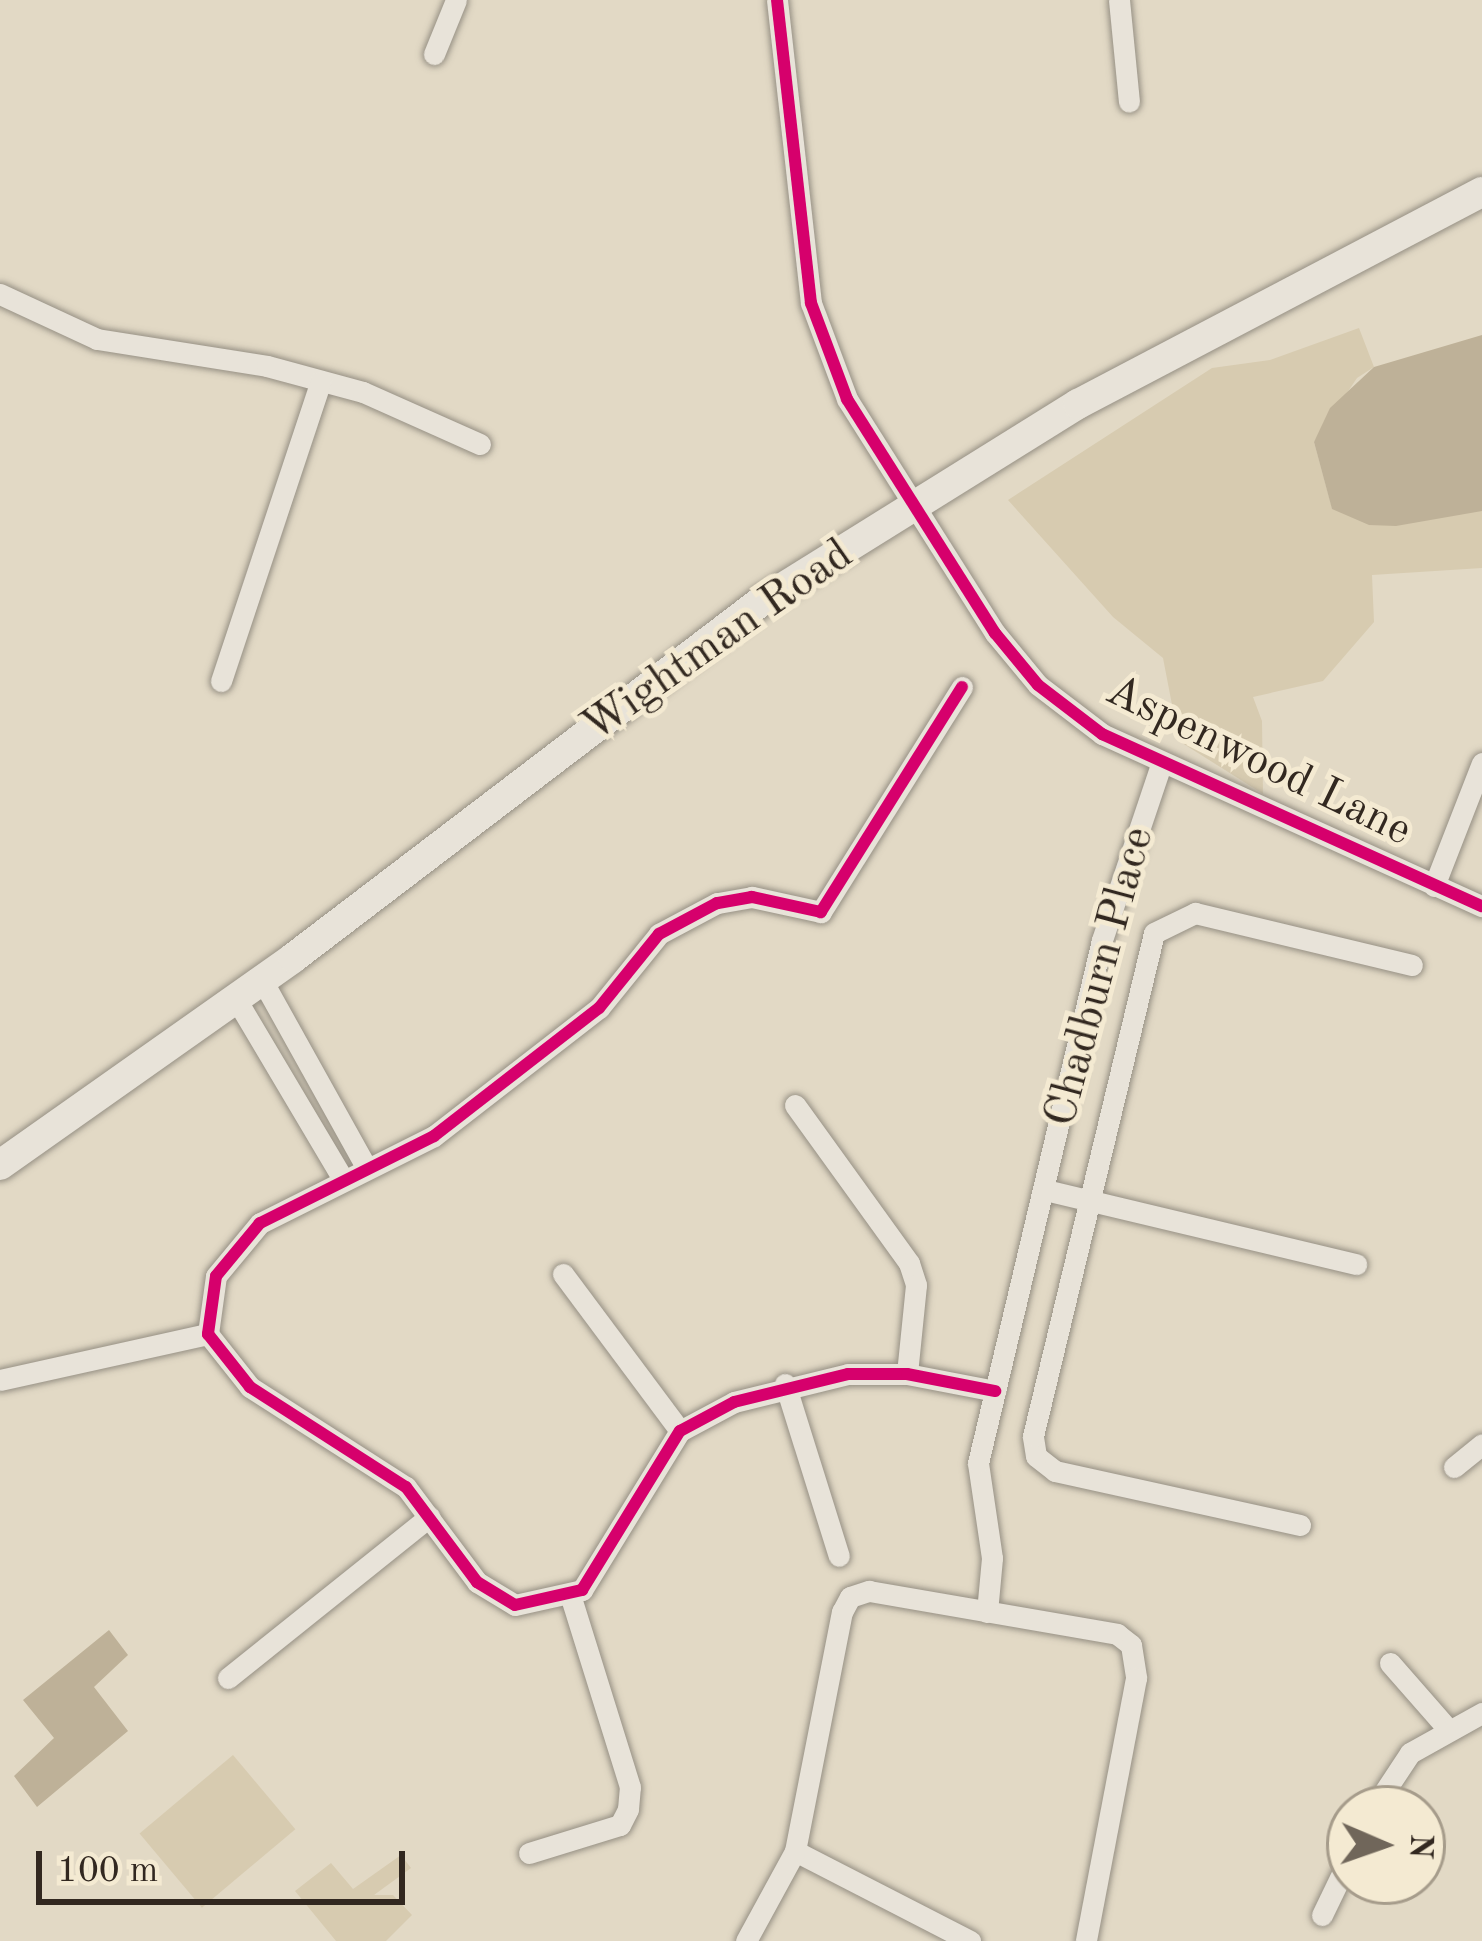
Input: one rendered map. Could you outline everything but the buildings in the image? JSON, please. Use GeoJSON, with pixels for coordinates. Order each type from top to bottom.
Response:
{"type":"FeatureCollection","features":[{"type":"Feature","properties":{"kind":"main road","name":"Wightman Road"},"geometry":{"type":"LineString","coordinates":[[0,1165],[262,980],[763,600],[1078,404],[1482,192]]}},
{"type":"Feature","properties":{"kind":"street"},"geometry":{"type":"LineString","coordinates":[[434,54],[456,0]]}},
{"type":"Feature","properties":{"kind":"street","name":"Aspenwood Lane"},"geometry":{"type":"LineString","coordinates":[[777,0],[811,303],[847,399],[912,508],[1038,685],[1161,765],[1482,906]]}},
{"type":"Feature","properties":{"kind":"street"},"geometry":{"type":"LineString","coordinates":[[1120,0],[1129,102]]}},
{"type":"Feature","properties":{"kind":"street"},"geometry":{"type":"LineString","coordinates":[[0,293],[98,339],[321,380],[480,444]]}},
{"type":"Feature","properties":{"kind":"street"},"geometry":{"type":"LineString","coordinates":[[221,681],[321,380]]}},
{"type":"Feature","properties":{"kind":"street"},"geometry":{"type":"LineString","coordinates":[[962,687],[821,912],[752,897],[687,916],[632,960],[599,1008],[434,1136],[341,1176],[260,1222],[232,1251],[212,1288],[208,1334],[250,1387],[380,1466],[428,1517],[490,1596],[515,1605],[571,1597],[601,1567],[648,1471],[680,1431],[785,1384],[907,1374],[995,1391]]}},
{"type":"Feature","properties":{"kind":"street"},"geometry":{"type":"LineString","coordinates":[[1434,886],[1482,764]]}},
{"type":"Feature","properties":{"kind":"street","name":"Chadburn Place"},"geometry":{"type":"LineString","coordinates":[[987,1612],[992,1558],[976,1485],[995,1391],[1102,940],[1161,765]]}},
{"type":"Feature","properties":{"kind":"street","name":"Chadburn Place"},"geometry":{"type":"LineString","coordinates":[[1300,1525],[1055,1471],[1036,1456],[1033,1436],[1154,933],[1172,918],[1196,913],[1412,965]]}},
{"type":"Feature","properties":{"kind":"street"},"geometry":{"type":"LineString","coordinates":[[262,980],[365,1165]]}},
{"type":"Feature","properties":{"kind":"street"},"geometry":{"type":"LineString","coordinates":[[236,999],[341,1176]]}},
{"type":"Feature","properties":{"kind":"street"},"geometry":{"type":"LineString","coordinates":[[795,1105],[909,1263],[916,1285],[907,1374]]}},
{"type":"Feature","properties":{"kind":"street","name":"Chadburn Place"},"geometry":{"type":"LineString","coordinates":[[1045,1190],[1356,1264]]}},
{"type":"Feature","properties":{"kind":"street"},"geometry":{"type":"LineString","coordinates":[[563,1274],[680,1431]]}},
{"type":"Feature","properties":{"kind":"street"},"geometry":{"type":"LineString","coordinates":[[0,1380],[208,1334]]}},
{"type":"Feature","properties":{"kind":"street"},"geometry":{"type":"LineString","coordinates":[[785,1384],[839,1556]]}},
{"type":"Feature","properties":{"kind":"street"},"geometry":{"type":"LineString","coordinates":[[1454,1467],[1482,1444]]}},
{"type":"Feature","properties":{"kind":"street"},"geometry":{"type":"LineString","coordinates":[[228,1678],[428,1517]]}},
{"type":"Feature","properties":{"kind":"street"},"geometry":{"type":"LineString","coordinates":[[746,1941],[795,1851],[850,1597],[868,1591],[1117,1634],[1138,1661],[1086,1941]]}},
{"type":"Feature","properties":{"kind":"street"},"geometry":{"type":"LineString","coordinates":[[530,1853],[620,1825],[628,1809],[630,1787],[571,1597]]}},
{"type":"Feature","properties":{"kind":"street"},"geometry":{"type":"LineString","coordinates":[[1390,1663],[1447,1728]]}},
{"type":"Feature","properties":{"kind":"street"},"geometry":{"type":"LineString","coordinates":[[1389,1785],[1410,1753],[1447,1728],[1482,1713]]}},
{"type":"Feature","properties":{"kind":"street"},"geometry":{"type":"LineString","coordinates":[[795,1851],[970,1941]]}},
{"type":"Feature","properties":{"kind":"street"},"geometry":{"type":"LineString","coordinates":[[1322,1916],[1327,1905]]}},
{"type":"Feature","properties":{"kind":"shaded area"},"geometry":{"type":"Polygon","coordinates":[[[1359,328],[1374,367],[1357,378],[1314,442],[1332,508],[1482,511],[1482,568],[1372,575],[1374,622],[1323,681],[1253,697],[1262,721],[1263,794],[1179,741],[1163,658],[1113,617],[1008,500],[1212,368],[1270,360],[1359,328]]]}},
{"type":"Feature","properties":{"kind":"shaded area"},"geometry":{"type":"Polygon","coordinates":[[[1482,335],[1482,511],[1396,526],[1369,525],[1332,509],[1314,442],[1330,408],[1374,367],[1482,335]]]}},
{"type":"Feature","properties":{"kind":"shaded area"},"geometry":{"type":"Polygon","coordinates":[[[109,1630],[128,1655],[94,1687],[128,1731],[37,1807],[14,1776],[54,1738],[23,1700],[109,1630]]]}},
{"type":"Feature","properties":{"kind":"shaded area"},"geometry":{"type":"Polygon","coordinates":[[[233,1755],[295,1829],[202,1908],[140,1833],[233,1755]]]}},
{"type":"Feature","properties":{"kind":"shaded area"},"geometry":{"type":"Polygon","coordinates":[[[401,1855],[411,1868],[374,1895],[393,1895],[412,1915],[386,1941],[336,1941],[295,1891],[331,1863],[353,1889],[401,1855]]]}},
{"type":"Feature","properties":{"kind":"cycle path"},"geometry":{"type":"LineString","coordinates":[[777,0],[811,303],[847,399],[995,633],[1038,685],[1102,734],[1482,906]]}},
{"type":"Feature","properties":{"kind":"cycle path"},"geometry":{"type":"LineString","coordinates":[[962,687],[821,912],[752,897],[717,903],[659,934],[599,1008],[434,1136],[260,1223],[216,1276],[208,1334],[250,1387],[406,1487],[477,1582],[515,1605],[582,1590],[680,1431],[734,1402],[848,1374],[907,1374],[995,1391]]}}]}
